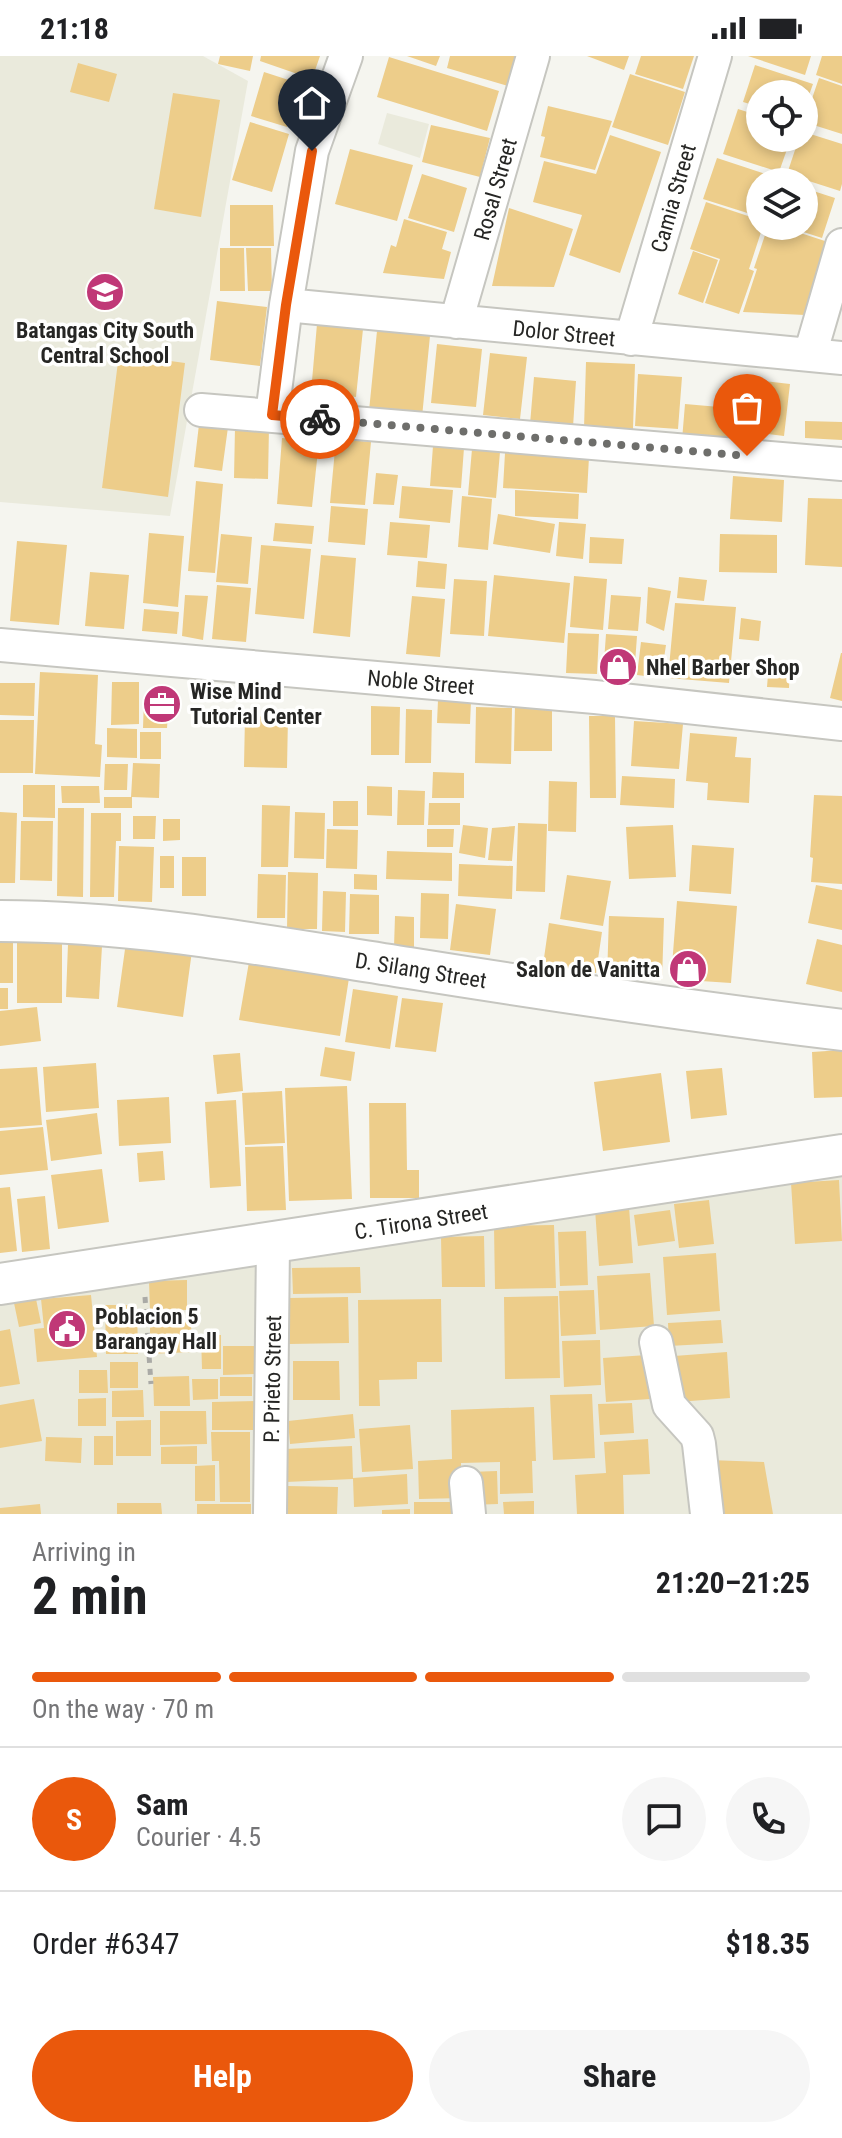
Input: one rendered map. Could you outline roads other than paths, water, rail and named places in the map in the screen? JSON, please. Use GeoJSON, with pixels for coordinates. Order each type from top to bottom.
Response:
{"type":"FeatureCollection","features":[{"type":"Feature","properties":{"kind":"main road","name":"D. Silang Street"},"geometry":{"type":"LineString","coordinates":[[0,921],[62,921],[195,934],[561,993],[842,1030]]}},
{"type":"Feature","properties":{"kind":"main road","name":"C. Tirona Street"},"geometry":{"type":"LineString","coordinates":[[0,1284],[842,1155]]}},
{"type":"Feature","properties":{"kind":"street"},"geometry":{"type":"LineString","coordinates":[[272,415],[286,305],[312,151],[346,56]]}},
{"type":"Feature","properties":{"kind":"street","name":"Rosal Street"},"geometry":{"type":"LineString","coordinates":[[456,322],[533,56]]}},
{"type":"Feature","properties":{"kind":"street","name":"Camia Street"},"geometry":{"type":"LineString","coordinates":[[631,339],[715,56]]}},
{"type":"Feature","properties":{"kind":"street"},"geometry":{"type":"LineString","coordinates":[[826,356],[842,245]]}},
{"type":"Feature","properties":{"kind":"street","name":"Dolor Street"},"geometry":{"type":"LineString","coordinates":[[286,305],[826,356]]}},
{"type":"Feature","properties":{"kind":"street"},"geometry":{"type":"LineString","coordinates":[[201,410],[842,464]]}},
{"type":"Feature","properties":{"kind":"street","name":"Noble Street"},"geometry":{"type":"LineString","coordinates":[[0,645],[595,697],[842,724]]}},
{"type":"Feature","properties":{"kind":"street","name":"P. Prieto Street"},"geometry":{"type":"LineString","coordinates":[[270,1514],[273,1244]]}},
{"type":"Feature","properties":{"kind":"street"},"geometry":{"type":"LineString","coordinates":[[656,1342],[669,1405],[697,1436],[707,1514]]}},
{"type":"Feature","properties":{"kind":"place","name":"Batangas City South Central School"},"geometry":{"type":"Point","coordinates":[105,292]}},
{"type":"Feature","properties":{"kind":"place","name":"Nhel Barber Shop"},"geometry":{"type":"Point","coordinates":[618,667]}},
{"type":"Feature","properties":{"kind":"place","name":"Wise Mind Tutorial Center"},"geometry":{"type":"Point","coordinates":[162,704]}},
{"type":"Feature","properties":{"kind":"place","name":"Salon de Vanitta"},"geometry":{"type":"Point","coordinates":[688,969]}},
{"type":"Feature","properties":{"kind":"place","name":"Poblacion 5 Barangay Hall"},"geometry":{"type":"Point","coordinates":[67,1329]}}]}
